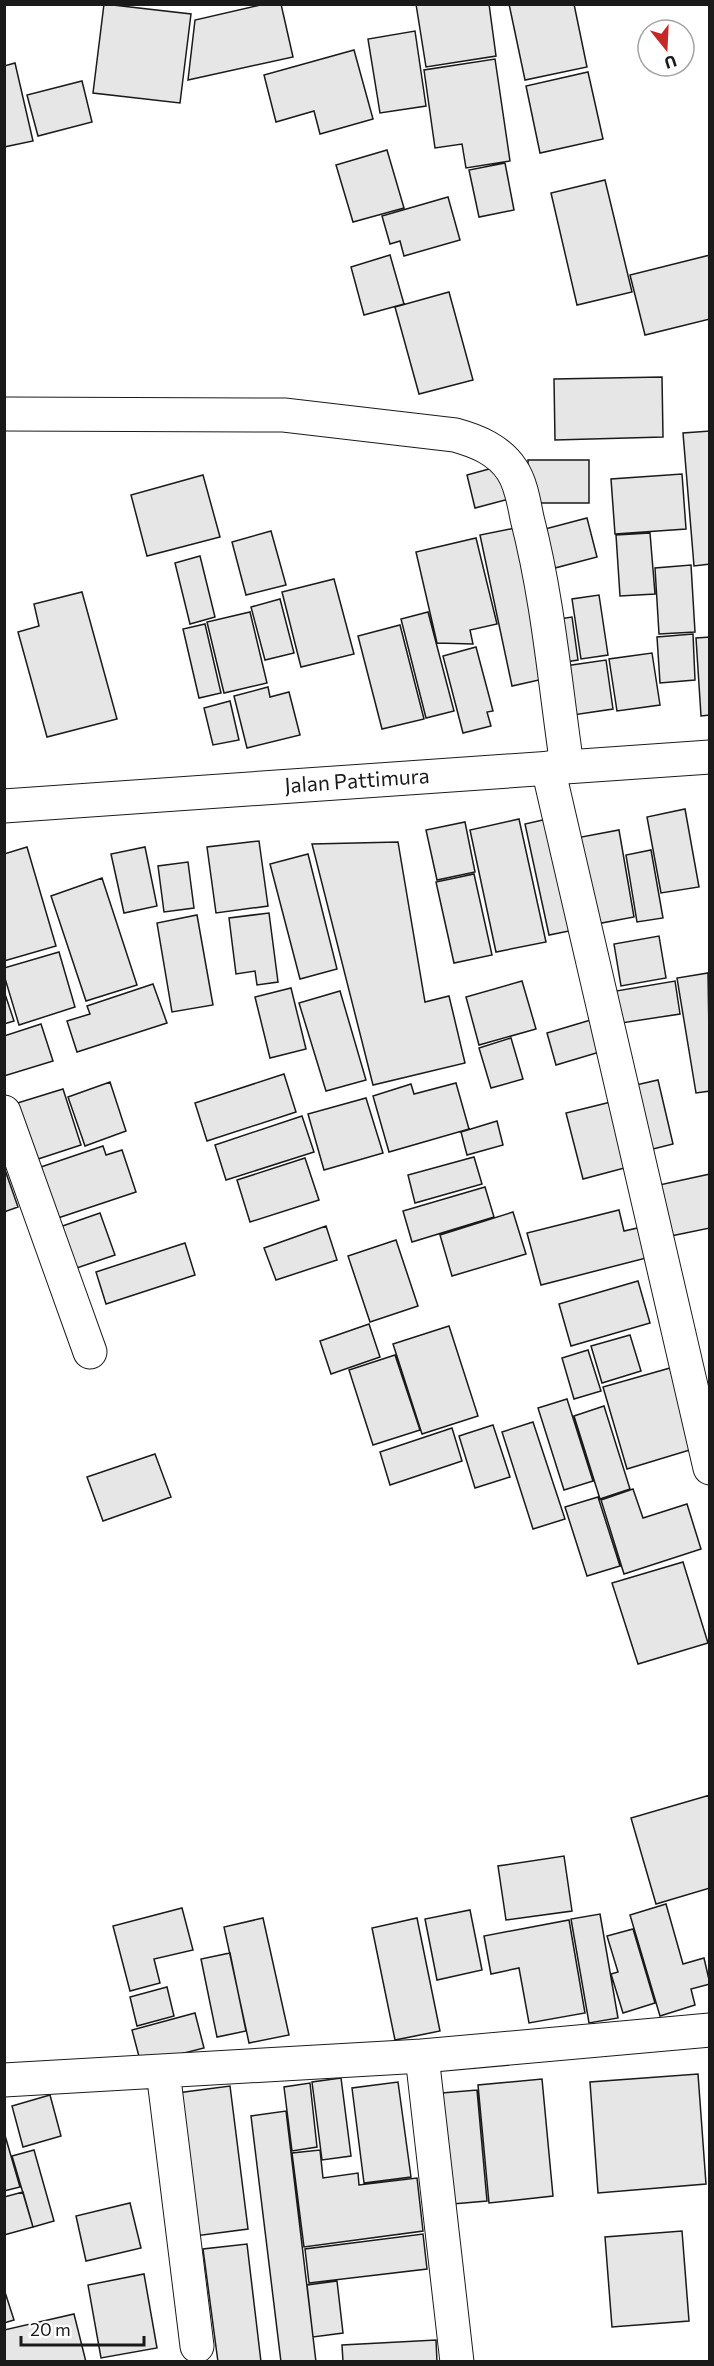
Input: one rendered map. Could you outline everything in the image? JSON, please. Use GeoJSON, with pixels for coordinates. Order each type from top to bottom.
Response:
{"type":"FeatureCollection","features":[{"type":"Feature","properties":{"kind":"main road"},"geometry":{"type":"LineString","coordinates":[[4,414],[284,415],[455,435],[480,442],[513,470],[520,490],[537,564],[557,767],[710,1468]]}},
{"type":"Feature","properties":{"kind":"main road","name":"Jalan Pattimura"},"geometry":{"type":"LineString","coordinates":[[4,806],[710,757]]}},
{"type":"Feature","properties":{"kind":"main road"},"geometry":{"type":"LineString","coordinates":[[4,1112],[90,1352]]}},
{"type":"Feature","properties":{"kind":"main road"},"geometry":{"type":"LineString","coordinates":[[4,2080],[422,2056],[710,2030]]}},
{"type":"Feature","properties":{"kind":"main road"},"geometry":{"type":"LineString","coordinates":[[422,2056],[457,2361]]}},
{"type":"Feature","properties":{"kind":"main road"},"geometry":{"type":"LineString","coordinates":[[163,2071],[197,2346]]}},
{"type":"Feature","properties":{"kind":"building"},"geometry":{"type":"Polygon","coordinates":[[[104,4],[191,14],[180,103],[93,93],[104,4]]]}},
{"type":"Feature","properties":{"kind":"building"},"geometry":{"type":"Polygon","coordinates":[[[265,4],[281,4],[293,57],[188,80],[195,20],[265,4]]]}},
{"type":"Feature","properties":{"kind":"building"},"geometry":{"type":"Polygon","coordinates":[[[416,4],[489,4],[496,56],[426,67],[416,4]]]}},
{"type":"Feature","properties":{"kind":"building"},"geometry":{"type":"Polygon","coordinates":[[[509,4],[574,4],[587,67],[525,80],[509,4]]]}},
{"type":"Feature","properties":{"kind":"building"},"geometry":{"type":"Polygon","coordinates":[[[415,31],[426,106],[380,113],[368,39],[415,31]]]}},
{"type":"Feature","properties":{"kind":"building"},"geometry":{"type":"Polygon","coordinates":[[[354,50],[373,119],[320,134],[314,111],[276,122],[264,75],[354,50]]]}},
{"type":"Feature","properties":{"kind":"building"},"geometry":{"type":"Polygon","coordinates":[[[495,59],[510,161],[466,168],[462,144],[435,148],[424,70],[495,59]]]}},
{"type":"Feature","properties":{"kind":"building"},"geometry":{"type":"Polygon","coordinates":[[[15,63],[33,141],[4,147],[4,66],[15,63]]]}},
{"type":"Feature","properties":{"kind":"building"},"geometry":{"type":"Polygon","coordinates":[[[588,72],[603,139],[540,153],[526,86],[588,72]]]}},
{"type":"Feature","properties":{"kind":"building"},"geometry":{"type":"Polygon","coordinates":[[[82,81],[92,122],[38,136],[27,95],[82,81]]]}},
{"type":"Feature","properties":{"kind":"building"},"geometry":{"type":"Polygon","coordinates":[[[387,150],[404,208],[353,222],[336,165],[387,150]]]}},
{"type":"Feature","properties":{"kind":"building"},"geometry":{"type":"Polygon","coordinates":[[[505,163],[514,210],[479,217],[469,170],[505,163]]]}},
{"type":"Feature","properties":{"kind":"building"},"geometry":{"type":"Polygon","coordinates":[[[605,180],[632,292],[577,305],[551,193],[605,180]]]}},
{"type":"Feature","properties":{"kind":"building"},"geometry":{"type":"Polygon","coordinates":[[[448,197],[460,240],[404,256],[400,241],[390,244],[382,216],[448,197]]]}},
{"type":"Feature","properties":{"kind":"building"},"geometry":{"type":"Polygon","coordinates":[[[390,255],[404,304],[364,315],[351,267],[390,255]]]}},
{"type":"Feature","properties":{"kind":"building"},"geometry":{"type":"Polygon","coordinates":[[[710,255],[710,319],[645,335],[630,275],[710,255]]]}},
{"type":"Feature","properties":{"kind":"building"},"geometry":{"type":"Polygon","coordinates":[[[449,292],[473,380],[419,394],[395,307],[449,292]]]}},
{"type":"Feature","properties":{"kind":"building"},"geometry":{"type":"Polygon","coordinates":[[[662,377],[663,437],[555,440],[554,379],[662,377]]]}},
{"type":"Feature","properties":{"kind":"building"},"geometry":{"type":"Polygon","coordinates":[[[710,431],[710,564],[694,566],[683,433],[710,431]]]}},
{"type":"Feature","properties":{"kind":"building"},"geometry":{"type":"Polygon","coordinates":[[[528,460],[589,460],[589,503],[528,503],[528,460]]]}},
{"type":"Feature","properties":{"kind":"building"},"geometry":{"type":"Polygon","coordinates":[[[500,466],[509,499],[475,508],[467,475],[500,466]]]}},
{"type":"Feature","properties":{"kind":"building"},"geometry":{"type":"Polygon","coordinates":[[[682,474],[686,529],[615,534],[611,479],[682,474]]]}},
{"type":"Feature","properties":{"kind":"building"},"geometry":{"type":"Polygon","coordinates":[[[203,475],[220,537],[147,556],[131,495],[203,475]]]}},
{"type":"Feature","properties":{"kind":"building"},"geometry":{"type":"Polygon","coordinates":[[[587,518],[597,557],[555,568],[545,529],[587,518]]]}},
{"type":"Feature","properties":{"kind":"building"},"geometry":{"type":"Polygon","coordinates":[[[515,528],[548,678],[512,686],[480,535],[515,528]]]}},
{"type":"Feature","properties":{"kind":"building"},"geometry":{"type":"Polygon","coordinates":[[[271,531],[286,585],[246,595],[232,542],[271,531]]]}},
{"type":"Feature","properties":{"kind":"building"},"geometry":{"type":"Polygon","coordinates":[[[650,533],[655,594],[620,596],[616,535],[650,533]]]}},
{"type":"Feature","properties":{"kind":"building"},"geometry":{"type":"Polygon","coordinates":[[[476,538],[497,624],[470,630],[473,644],[437,643],[416,552],[476,538]]]}},
{"type":"Feature","properties":{"kind":"building"},"geometry":{"type":"Polygon","coordinates":[[[200,556],[215,617],[190,624],[175,563],[200,556]]]}},
{"type":"Feature","properties":{"kind":"building"},"geometry":{"type":"Polygon","coordinates":[[[691,565],[695,632],[659,634],[655,568],[691,565]]]}},
{"type":"Feature","properties":{"kind":"building"},"geometry":{"type":"Polygon","coordinates":[[[334,579],[354,654],[301,667],[282,592],[334,579]]]}},
{"type":"Feature","properties":{"kind":"building"},"geometry":{"type":"Polygon","coordinates":[[[82,592],[117,719],[47,737],[18,632],[39,626],[34,604],[82,592]]]}},
{"type":"Feature","properties":{"kind":"building"},"geometry":{"type":"Polygon","coordinates":[[[599,595],[608,655],[581,659],[572,599],[599,595]]]}},
{"type":"Feature","properties":{"kind":"building"},"geometry":{"type":"Polygon","coordinates":[[[280,599],[294,653],[265,660],[251,607],[280,599]]]}},
{"type":"Feature","properties":{"kind":"building"},"geometry":{"type":"Polygon","coordinates":[[[250,612],[267,683],[224,693],[207,622],[250,612]]]}},
{"type":"Feature","properties":{"kind":"building"},"geometry":{"type":"Polygon","coordinates":[[[428,612],[454,711],[426,718],[401,619],[428,612]]]}},
{"type":"Feature","properties":{"kind":"building"},"geometry":{"type":"Polygon","coordinates":[[[572,617],[578,660],[559,663],[553,620],[572,617]]]}},
{"type":"Feature","properties":{"kind":"building"},"geometry":{"type":"Polygon","coordinates":[[[205,624],[221,693],[199,698],[183,629],[205,624]]]}},
{"type":"Feature","properties":{"kind":"building"},"geometry":{"type":"Polygon","coordinates":[[[400,625],[424,719],[382,729],[358,636],[400,625]]]}},
{"type":"Feature","properties":{"kind":"building"},"geometry":{"type":"Polygon","coordinates":[[[693,634],[695,680],[660,683],[657,637],[693,634]]]}},
{"type":"Feature","properties":{"kind":"building"},"geometry":{"type":"Polygon","coordinates":[[[710,637],[710,715],[701,716],[696,638],[710,637]]]}},
{"type":"Feature","properties":{"kind":"building"},"geometry":{"type":"Polygon","coordinates":[[[476,647],[493,711],[487,712],[491,726],[463,733],[443,656],[476,647]]]}},
{"type":"Feature","properties":{"kind":"building"},"geometry":{"type":"Polygon","coordinates":[[[652,653],[660,705],[617,711],[609,659],[652,653]]]}},
{"type":"Feature","properties":{"kind":"building"},"geometry":{"type":"Polygon","coordinates":[[[606,660],[613,709],[566,716],[558,667],[606,660]]]}},
{"type":"Feature","properties":{"kind":"building"},"geometry":{"type":"Polygon","coordinates":[[[268,687],[270,697],[289,692],[300,735],[247,748],[234,696],[268,687]]]}},
{"type":"Feature","properties":{"kind":"building"},"geometry":{"type":"Polygon","coordinates":[[[230,701],[239,740],[213,745],[204,708],[230,701]]]}},
{"type":"Feature","properties":{"kind":"building"},"geometry":{"type":"Polygon","coordinates":[[[685,809],[699,887],[661,893],[647,817],[685,809]]]}},
{"type":"Feature","properties":{"kind":"building"},"geometry":{"type":"Polygon","coordinates":[[[556,817],[579,929],[549,935],[525,824],[556,817]]]}},
{"type":"Feature","properties":{"kind":"building"},"geometry":{"type":"Polygon","coordinates":[[[519,819],[546,942],[496,952],[470,830],[519,819]]]}},
{"type":"Feature","properties":{"kind":"building"},"geometry":{"type":"Polygon","coordinates":[[[465,822],[475,872],[437,880],[426,830],[465,822]]]}},
{"type":"Feature","properties":{"kind":"building"},"geometry":{"type":"Polygon","coordinates":[[[619,830],[634,917],[591,925],[576,838],[619,830]]]}},
{"type":"Feature","properties":{"kind":"building"},"geometry":{"type":"Polygon","coordinates":[[[259,841],[268,906],[216,913],[207,847],[259,841]]]}},
{"type":"Feature","properties":{"kind":"building"},"geometry":{"type":"Polygon","coordinates":[[[398,842],[425,1002],[449,996],[465,1063],[373,1085],[312,844],[398,842]]]}},
{"type":"Feature","properties":{"kind":"building"},"geometry":{"type":"Polygon","coordinates":[[[27,847],[56,946],[4,961],[4,854],[27,847]]]}},
{"type":"Feature","properties":{"kind":"building"},"geometry":{"type":"Polygon","coordinates":[[[145,847],[157,906],[124,913],[111,854],[145,847]]]}},
{"type":"Feature","properties":{"kind":"building"},"geometry":{"type":"Polygon","coordinates":[[[651,850],[663,918],[637,922],[626,855],[651,850]]]}},
{"type":"Feature","properties":{"kind":"building"},"geometry":{"type":"Polygon","coordinates":[[[308,854],[337,969],[300,979],[270,864],[308,854]]]}},
{"type":"Feature","properties":{"kind":"building"},"geometry":{"type":"Polygon","coordinates":[[[188,862],[194,908],[164,912],[158,866],[188,862]]]}},
{"type":"Feature","properties":{"kind":"building"},"geometry":{"type":"Polygon","coordinates":[[[474,874],[492,955],[454,963],[436,882],[474,874]]]}},
{"type":"Feature","properties":{"kind":"building"},"geometry":{"type":"Polygon","coordinates":[[[102,878],[137,985],[86,1001],[51,896],[102,878]]]}},
{"type":"Feature","properties":{"kind":"building"},"geometry":{"type":"Polygon","coordinates":[[[269,913],[278,982],[257,985],[255,971],[236,974],[229,918],[269,913]]]}},
{"type":"Feature","properties":{"kind":"building"},"geometry":{"type":"Polygon","coordinates":[[[197,915],[213,1005],[172,1012],[157,923],[197,915]]]}},
{"type":"Feature","properties":{"kind":"building"},"geometry":{"type":"Polygon","coordinates":[[[659,936],[666,978],[621,986],[614,944],[659,936]]]}},
{"type":"Feature","properties":{"kind":"building"},"geometry":{"type":"Polygon","coordinates":[[[59,952],[75,1007],[19,1025],[4,968],[59,952]]]}},
{"type":"Feature","properties":{"kind":"building"},"geometry":{"type":"Polygon","coordinates":[[[708,973],[710,1091],[696,1093],[677,978],[708,973]]]}},
{"type":"Feature","properties":{"kind":"building"},"geometry":{"type":"Polygon","coordinates":[[[522,981],[536,1029],[479,1045],[466,997],[522,981]]]}},
{"type":"Feature","properties":{"kind":"building"},"geometry":{"type":"Polygon","coordinates":[[[675,981],[680,1014],[615,1024],[610,992],[675,981]]]}},
{"type":"Feature","properties":{"kind":"building"},"geometry":{"type":"Polygon","coordinates":[[[153,984],[167,1023],[77,1052],[67,1021],[90,1014],[87,1006],[153,984]]]}},
{"type":"Feature","properties":{"kind":"building"},"geometry":{"type":"Polygon","coordinates":[[[291,988],[306,1049],[270,1058],[255,997],[291,988]]]}},
{"type":"Feature","properties":{"kind":"building"},"geometry":{"type":"Polygon","coordinates":[[[4,991],[14,1021],[4,1024],[4,991]]]}},
{"type":"Feature","properties":{"kind":"building"},"geometry":{"type":"Polygon","coordinates":[[[340,991],[366,1080],[326,1091],[299,1003],[340,991]]]}},
{"type":"Feature","properties":{"kind":"building"},"geometry":{"type":"Polygon","coordinates":[[[594,1019],[603,1051],[556,1065],[547,1033],[594,1019]]]}},
{"type":"Feature","properties":{"kind":"building"},"geometry":{"type":"Polygon","coordinates":[[[41,1024],[53,1061],[4,1076],[4,1036],[41,1024]]]}},
{"type":"Feature","properties":{"kind":"building"},"geometry":{"type":"Polygon","coordinates":[[[511,1038],[523,1079],[491,1088],[479,1048],[511,1038]]]}},
{"type":"Feature","properties":{"kind":"building"},"geometry":{"type":"Polygon","coordinates":[[[284,1074],[296,1112],[207,1141],[195,1103],[284,1074]]]}},
{"type":"Feature","properties":{"kind":"building"},"geometry":{"type":"Polygon","coordinates":[[[658,1080],[673,1144],[641,1152],[627,1087],[658,1080]]]}},
{"type":"Feature","properties":{"kind":"building"},"geometry":{"type":"Polygon","coordinates":[[[110,1082],[126,1131],[85,1146],[68,1097],[110,1082]]]}},
{"type":"Feature","properties":{"kind":"building"},"geometry":{"type":"Polygon","coordinates":[[[456,1083],[469,1129],[389,1152],[373,1096],[411,1084],[414,1094],[456,1083]]]}},
{"type":"Feature","properties":{"kind":"building"},"geometry":{"type":"Polygon","coordinates":[[[63,1089],[81,1145],[29,1162],[11,1105],[63,1089]]]}},
{"type":"Feature","properties":{"kind":"building"},"geometry":{"type":"Polygon","coordinates":[[[366,1098],[383,1153],[324,1170],[308,1114],[366,1098]]]}},
{"type":"Feature","properties":{"kind":"building"},"geometry":{"type":"Polygon","coordinates":[[[615,1101],[632,1166],[583,1179],[566,1113],[615,1101]]]}},
{"type":"Feature","properties":{"kind":"building"},"geometry":{"type":"Polygon","coordinates":[[[302,1116],[314,1152],[226,1180],[215,1145],[302,1116]]]}},
{"type":"Feature","properties":{"kind":"building"},"geometry":{"type":"Polygon","coordinates":[[[497,1121],[503,1145],[467,1155],[461,1132],[497,1121]]]}},
{"type":"Feature","properties":{"kind":"building"},"geometry":{"type":"Polygon","coordinates":[[[103,1146],[106,1155],[122,1150],[136,1192],[49,1221],[32,1170],[103,1146]]]}},
{"type":"Feature","properties":{"kind":"building"},"geometry":{"type":"Polygon","coordinates":[[[474,1157],[482,1184],[415,1203],[408,1175],[474,1157]]]}},
{"type":"Feature","properties":{"kind":"building"},"geometry":{"type":"Polygon","coordinates":[[[305,1158],[319,1200],[250,1222],[237,1180],[305,1158]]]}},
{"type":"Feature","properties":{"kind":"building"},"geometry":{"type":"Polygon","coordinates":[[[4,1167],[18,1207],[4,1212],[4,1167]]]}},
{"type":"Feature","properties":{"kind":"building"},"geometry":{"type":"Polygon","coordinates":[[[710,1174],[710,1228],[661,1238],[650,1187],[710,1174]]]}},
{"type":"Feature","properties":{"kind":"building"},"geometry":{"type":"Polygon","coordinates":[[[485,1187],[494,1217],[412,1242],[403,1211],[485,1187]]]}},
{"type":"Feature","properties":{"kind":"building"},"geometry":{"type":"Polygon","coordinates":[[[619,1210],[624,1231],[642,1227],[650,1257],[541,1285],[527,1233],[619,1210]]]}},
{"type":"Feature","properties":{"kind":"building"},"geometry":{"type":"Polygon","coordinates":[[[513,1212],[526,1254],[452,1276],[440,1235],[513,1212]]]}},
{"type":"Feature","properties":{"kind":"building"},"geometry":{"type":"Polygon","coordinates":[[[100,1213],[115,1255],[65,1272],[51,1230],[100,1213]]]}},
{"type":"Feature","properties":{"kind":"building"},"geometry":{"type":"Polygon","coordinates":[[[326,1226],[337,1260],[276,1280],[264,1248],[326,1226]]]}},
{"type":"Feature","properties":{"kind":"building"},"geometry":{"type":"Polygon","coordinates":[[[396,1240],[418,1306],[370,1322],[348,1256],[396,1240]]]}},
{"type":"Feature","properties":{"kind":"building"},"geometry":{"type":"Polygon","coordinates":[[[185,1243],[195,1275],[106,1304],[96,1272],[185,1243]]]}},
{"type":"Feature","properties":{"kind":"building"},"geometry":{"type":"Polygon","coordinates":[[[638,1281],[650,1323],[571,1346],[559,1304],[638,1281]]]}},
{"type":"Feature","properties":{"kind":"building"},"geometry":{"type":"Polygon","coordinates":[[[369,1324],[380,1357],[331,1374],[320,1341],[369,1324]]]}},
{"type":"Feature","properties":{"kind":"building"},"geometry":{"type":"Polygon","coordinates":[[[449,1326],[478,1416],[422,1434],[393,1344],[449,1326]]]}},
{"type":"Feature","properties":{"kind":"building"},"geometry":{"type":"Polygon","coordinates":[[[630,1335],[641,1371],[602,1383],[591,1346],[630,1335]]]}},
{"type":"Feature","properties":{"kind":"building"},"geometry":{"type":"Polygon","coordinates":[[[588,1350],[601,1391],[574,1399],[562,1358],[588,1350]]]}},
{"type":"Feature","properties":{"kind":"building"},"geometry":{"type":"Polygon","coordinates":[[[395,1355],[420,1430],[373,1445],[349,1370],[395,1355]]]}},
{"type":"Feature","properties":{"kind":"building"},"geometry":{"type":"Polygon","coordinates":[[[670,1368],[693,1449],[627,1469],[603,1387],[670,1368]]]}},
{"type":"Feature","properties":{"kind":"building"},"geometry":{"type":"Polygon","coordinates":[[[567,1399],[593,1481],[564,1490],[538,1408],[567,1399]]]}},
{"type":"Feature","properties":{"kind":"building"},"geometry":{"type":"Polygon","coordinates":[[[604,1406],[630,1489],[600,1499],[574,1416],[604,1406]]]}},
{"type":"Feature","properties":{"kind":"building"},"geometry":{"type":"Polygon","coordinates":[[[533,1422],[565,1519],[533,1529],[502,1432],[533,1422]]]}},
{"type":"Feature","properties":{"kind":"building"},"geometry":{"type":"Polygon","coordinates":[[[493,1425],[510,1477],[475,1488],[459,1436],[493,1425]]]}},
{"type":"Feature","properties":{"kind":"building"},"geometry":{"type":"Polygon","coordinates":[[[452,1428],[462,1461],[390,1485],[380,1452],[452,1428]]]}},
{"type":"Feature","properties":{"kind":"building"},"geometry":{"type":"Polygon","coordinates":[[[155,1454],[171,1497],[103,1521],[87,1477],[155,1454]]]}},
{"type":"Feature","properties":{"kind":"building"},"geometry":{"type":"Polygon","coordinates":[[[633,1489],[643,1518],[687,1504],[701,1549],[624,1574],[601,1500],[633,1489]]]}},
{"type":"Feature","properties":{"kind":"building"},"geometry":{"type":"Polygon","coordinates":[[[598,1497],[620,1566],[587,1576],[565,1507],[598,1497]]]}},
{"type":"Feature","properties":{"kind":"building"},"geometry":{"type":"Polygon","coordinates":[[[683,1562],[708,1643],[638,1664],[612,1583],[683,1562]]]}},
{"type":"Feature","properties":{"kind":"building"},"geometry":{"type":"Polygon","coordinates":[[[710,1795],[710,1888],[656,1904],[631,1818],[710,1795]]]}},
{"type":"Feature","properties":{"kind":"building"},"geometry":{"type":"Polygon","coordinates":[[[564,1856],[572,1911],[506,1920],[498,1866],[564,1856]]]}},
{"type":"Feature","properties":{"kind":"building"},"geometry":{"type":"Polygon","coordinates":[[[666,1904],[683,1964],[704,1958],[710,1984],[691,1989],[695,2005],[660,2016],[630,1915],[666,1904]]]}},
{"type":"Feature","properties":{"kind":"building"},"geometry":{"type":"Polygon","coordinates":[[[182,1908],[193,1950],[154,1959],[160,1983],[130,1991],[113,1926],[182,1908]]]}},
{"type":"Feature","properties":{"kind":"building"},"geometry":{"type":"Polygon","coordinates":[[[470,1910],[482,1970],[437,1980],[425,1919],[470,1910]]]}},
{"type":"Feature","properties":{"kind":"building"},"geometry":{"type":"Polygon","coordinates":[[[600,1914],[618,2018],[589,2023],[571,1919],[600,1914]]]}},
{"type":"Feature","properties":{"kind":"building"},"geometry":{"type":"Polygon","coordinates":[[[263,1918],[289,2035],[249,2043],[224,1927],[263,1918]]]}},
{"type":"Feature","properties":{"kind":"building"},"geometry":{"type":"Polygon","coordinates":[[[417,1918],[440,2031],[395,2040],[372,1928],[417,1918]]]}},
{"type":"Feature","properties":{"kind":"building"},"geometry":{"type":"Polygon","coordinates":[[[569,1920],[585,2013],[529,2023],[519,1968],[491,1974],[484,1936],[569,1920]]]}},
{"type":"Feature","properties":{"kind":"building"},"geometry":{"type":"Polygon","coordinates":[[[633,1929],[655,2003],[623,2013],[611,1974],[618,1972],[607,1936],[633,1929]]]}},
{"type":"Feature","properties":{"kind":"building"},"geometry":{"type":"Polygon","coordinates":[[[230,1953],[246,2031],[217,2037],[201,1959],[230,1953]]]}},
{"type":"Feature","properties":{"kind":"building"},"geometry":{"type":"Polygon","coordinates":[[[167,1987],[174,2016],[137,2026],[130,1997],[167,1987]]]}},
{"type":"Feature","properties":{"kind":"building"},"geometry":{"type":"Polygon","coordinates":[[[195,2013],[204,2048],[141,2064],[132,2030],[195,2013]]]}},
{"type":"Feature","properties":{"kind":"building"},"geometry":{"type":"Polygon","coordinates":[[[698,2074],[706,2184],[598,2193],[590,2082],[698,2074]]]}},
{"type":"Feature","properties":{"kind":"building"},"geometry":{"type":"Polygon","coordinates":[[[341,2078],[351,2156],[322,2160],[312,2082],[341,2078]]]}},
{"type":"Feature","properties":{"kind":"building"},"geometry":{"type":"Polygon","coordinates":[[[542,2079],[553,2196],[489,2203],[478,2085],[542,2079]]]}},
{"type":"Feature","properties":{"kind":"building"},"geometry":{"type":"Polygon","coordinates":[[[398,2082],[411,2177],[364,2183],[352,2088],[398,2082]]]}},
{"type":"Feature","properties":{"kind":"building"},"geometry":{"type":"Polygon","coordinates":[[[310,2083],[317,2147],[292,2151],[284,2087],[310,2083]]]}},
{"type":"Feature","properties":{"kind":"building"},"geometry":{"type":"Polygon","coordinates":[[[230,2086],[248,2229],[195,2236],[177,2093],[230,2086]]]}},
{"type":"Feature","properties":{"kind":"building"},"geometry":{"type":"Polygon","coordinates":[[[477,2090],[487,2201],[441,2205],[430,2094],[477,2090]]]}},
{"type":"Feature","properties":{"kind":"building"},"geometry":{"type":"Polygon","coordinates":[[[50,2095],[61,2136],[23,2147],[12,2106],[50,2095]]]}},
{"type":"Feature","properties":{"kind":"building"},"geometry":{"type":"Polygon","coordinates":[[[286,2111],[316,2362],[281,2362],[251,2116],[286,2111]]]}},
{"type":"Feature","properties":{"kind":"building"},"geometry":{"type":"Polygon","coordinates":[[[4,2132],[20,2187],[4,2191],[4,2132]]]}},
{"type":"Feature","properties":{"kind":"building"},"geometry":{"type":"Polygon","coordinates":[[[34,2150],[54,2221],[33,2227],[12,2156],[34,2150]]]}},
{"type":"Feature","properties":{"kind":"building"},"geometry":{"type":"Polygon","coordinates":[[[320,2150],[323,2178],[358,2173],[359,2185],[417,2178],[423,2231],[304,2247],[292,2153],[320,2150]]]}},
{"type":"Feature","properties":{"kind":"building"},"geometry":{"type":"Polygon","coordinates":[[[23,2192],[33,2227],[4,2235],[4,2197],[23,2192]]]}},
{"type":"Feature","properties":{"kind":"building"},"geometry":{"type":"Polygon","coordinates":[[[130,2203],[141,2248],[86,2261],[76,2216],[130,2203]]]}},
{"type":"Feature","properties":{"kind":"building"},"geometry":{"type":"Polygon","coordinates":[[[682,2231],[689,2321],[612,2327],[605,2237],[682,2231]]]}},
{"type":"Feature","properties":{"kind":"building"},"geometry":{"type":"Polygon","coordinates":[[[423,2234],[427,2269],[309,2283],[305,2249],[423,2234]]]}},
{"type":"Feature","properties":{"kind":"building"},"geometry":{"type":"Polygon","coordinates":[[[247,2244],[261,2362],[218,2362],[203,2249],[247,2244]]]}},
{"type":"Feature","properties":{"kind":"building"},"geometry":{"type":"Polygon","coordinates":[[[144,2274],[157,2348],[101,2358],[88,2285],[144,2274]]]}},
{"type":"Feature","properties":{"kind":"building"},"geometry":{"type":"Polygon","coordinates":[[[337,2281],[343,2333],[313,2337],[307,2285],[337,2281]]]}},
{"type":"Feature","properties":{"kind":"building"},"geometry":{"type":"Polygon","coordinates":[[[4,2289],[14,2320],[4,2323],[4,2289]]]}},
{"type":"Feature","properties":{"kind":"building"},"geometry":{"type":"Polygon","coordinates":[[[74,2314],[86,2362],[4,2362],[4,2330],[74,2314]]]}},
{"type":"Feature","properties":{"kind":"building"},"geometry":{"type":"Polygon","coordinates":[[[436,2340],[437,2362],[343,2362],[342,2345],[436,2340]]]}}]}
